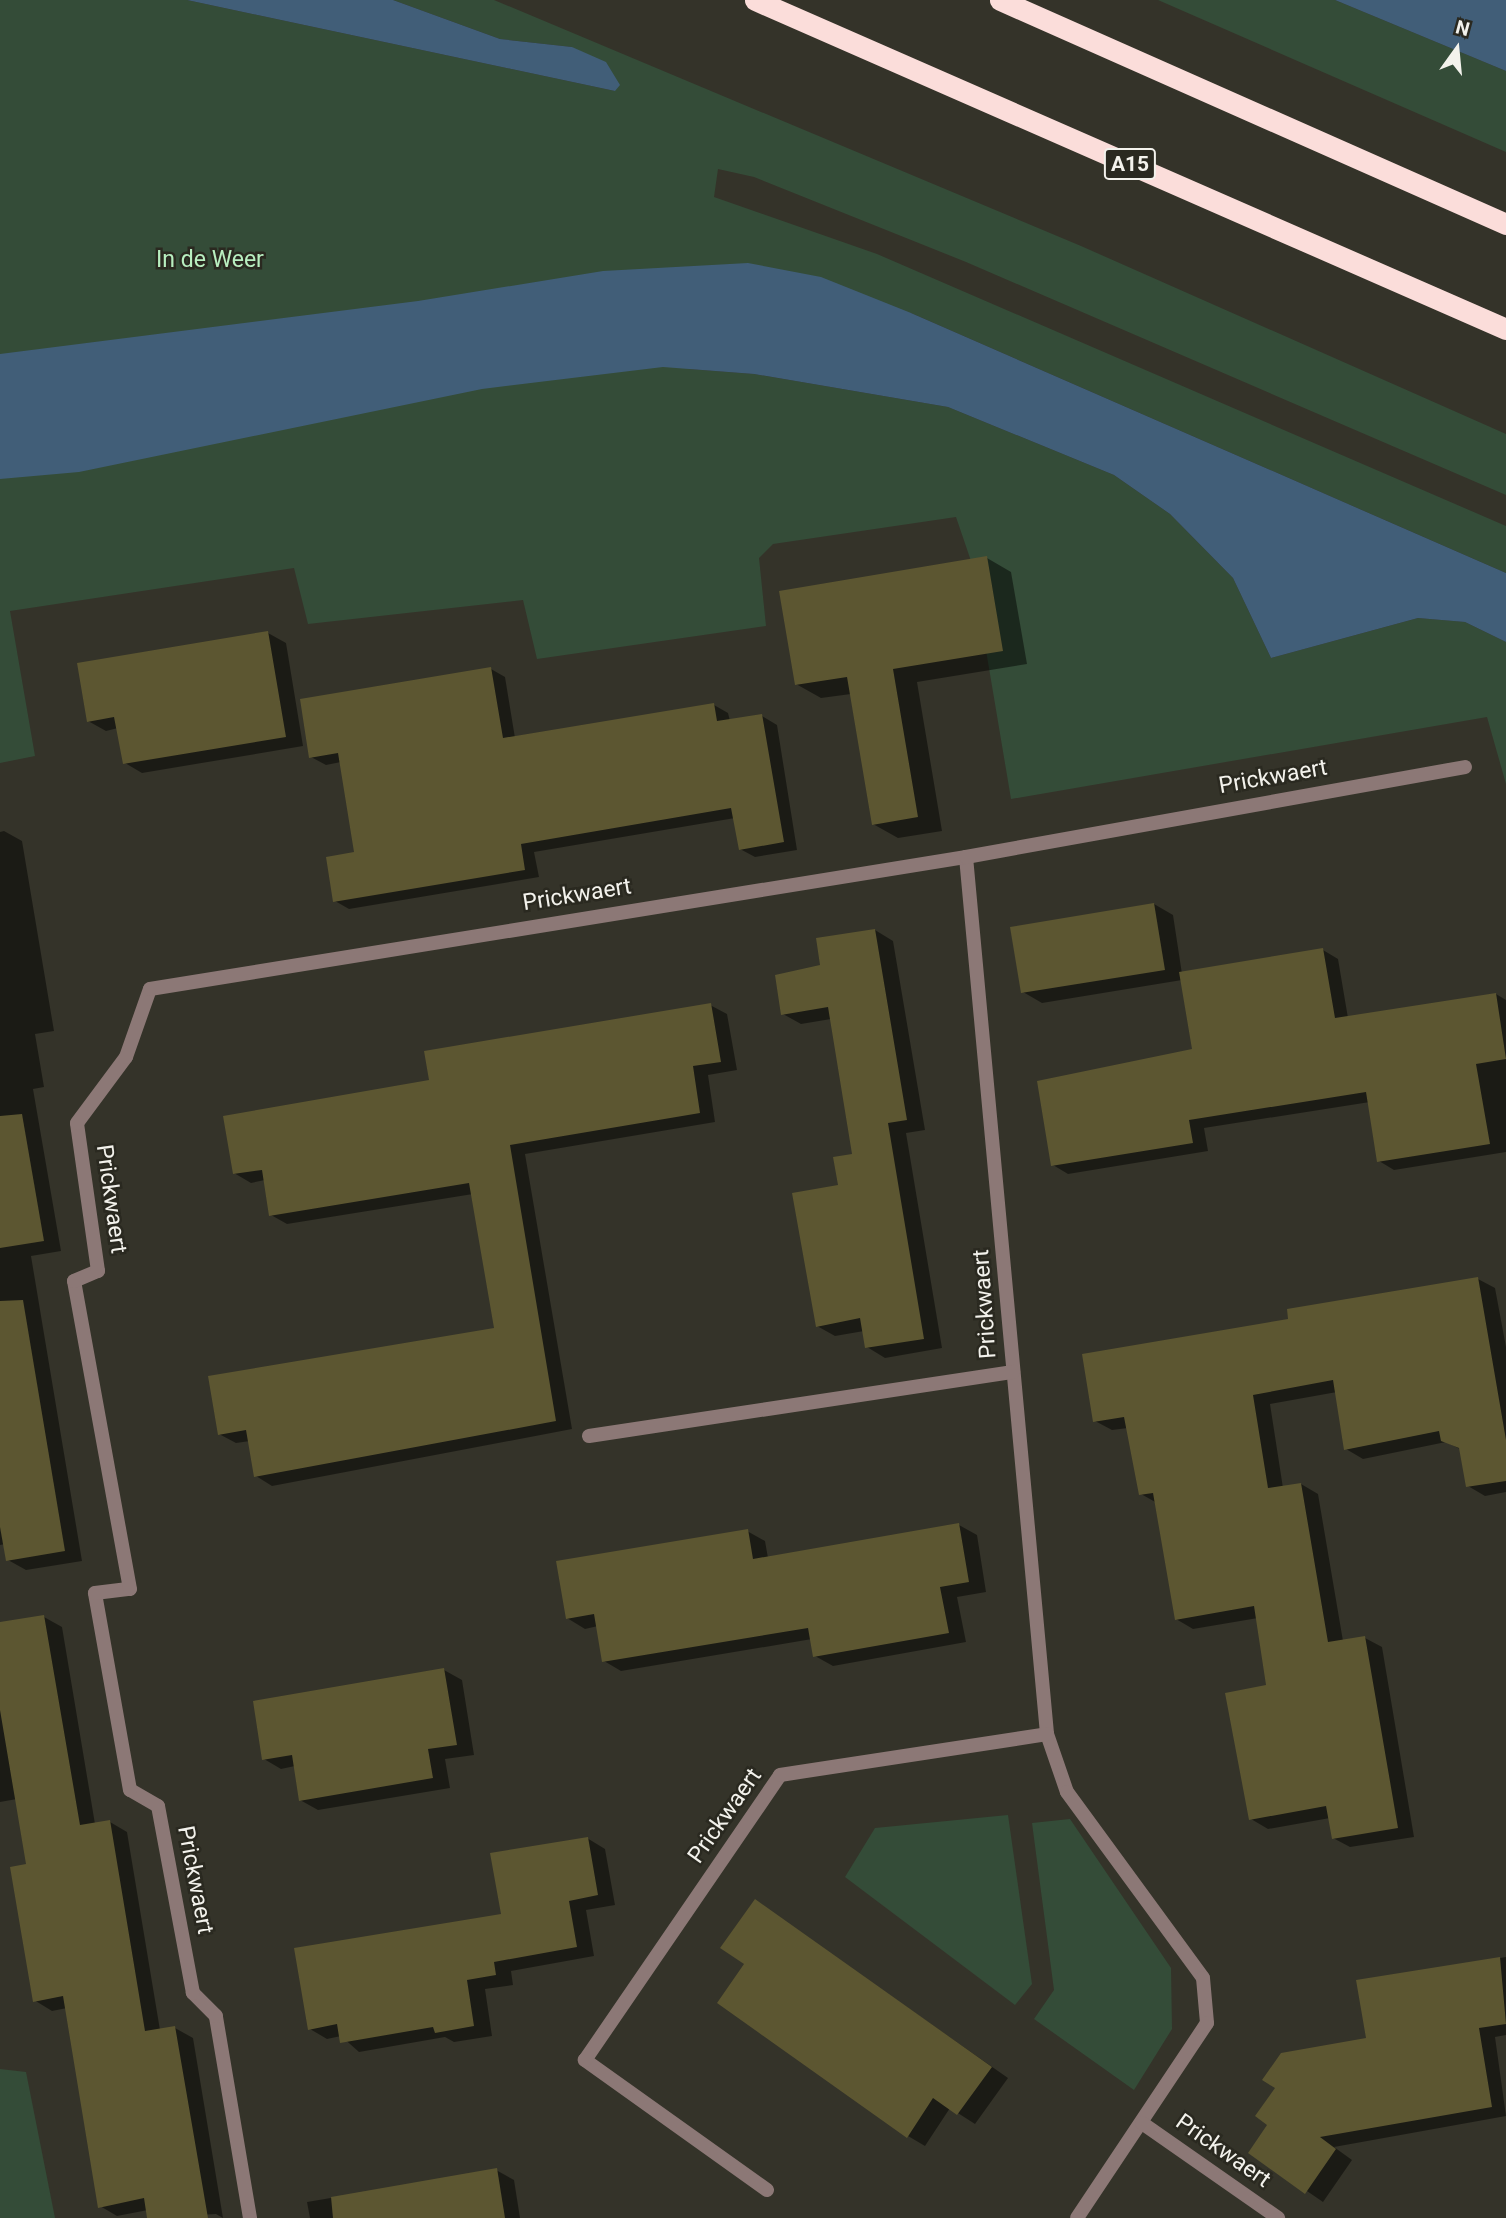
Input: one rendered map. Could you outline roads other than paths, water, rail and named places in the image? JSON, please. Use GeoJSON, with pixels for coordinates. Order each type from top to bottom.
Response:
{"type":"FeatureCollection","features":[{"type":"Feature","properties":{"kind":"highway","name":"A15"},"geometry":{"type":"LineString","coordinates":[[755,0],[1506,329]]}},
{"type":"Feature","properties":{"kind":"highway"},"geometry":{"type":"LineString","coordinates":[[1000,0],[1506,224]]}},
{"type":"Feature","properties":{"kind":"street","name":"Prickwaert"},"geometry":{"type":"LineString","coordinates":[[250,2218],[216,2016],[193,1993],[158,1805],[130,1790],[95,1593],[130,1589],[74,1281],[98,1271],[77,1123],[126,1057],[150,989],[966,856],[1465,767]]}},
{"type":"Feature","properties":{"kind":"street","name":"Prickwaert"},"geometry":{"type":"LineString","coordinates":[[966,856],[1047,1734],[1067,1792],[1203,1978],[1207,2023],[1077,2218]]}},
{"type":"Feature","properties":{"kind":"street","name":"Prickwaert"},"geometry":{"type":"LineString","coordinates":[[589,1436],[1013,1372]]}},
{"type":"Feature","properties":{"kind":"street","name":"Prickwaert"},"geometry":{"type":"LineString","coordinates":[[767,2190],[585,2060],[780,1775],[1047,1734]]}},
{"type":"Feature","properties":{"kind":"street","name":"Prickwaert"},"geometry":{"type":"LineString","coordinates":[[1142,2123],[1278,2218]]}},
{"type":"Feature","properties":{"kind":"water"},"geometry":{"type":"Polygon","coordinates":[[[187,0],[393,0],[500,39],[572,47],[606,62],[620,85],[615,91],[187,0]]]}},
{"type":"Feature","properties":{"kind":"water"},"geometry":{"type":"Polygon","coordinates":[[[1335,0],[1506,0],[1506,71],[1335,0]]]}},
{"type":"Feature","properties":{"kind":"water"},"geometry":{"type":"Polygon","coordinates":[[[748,263],[821,277],[911,313],[1506,573],[1506,642],[1465,622],[1418,618],[1271,658],[1233,578],[1170,514],[1114,475],[948,407],[754,374],[663,367],[482,389],[79,472],[0,479],[0,354],[418,301],[603,271],[748,263]]]}},
{"type":"Feature","properties":{"kind":"park label","name":"In de Weer"},"geometry":{"type":"Point","coordinates":[210,260]}}]}
